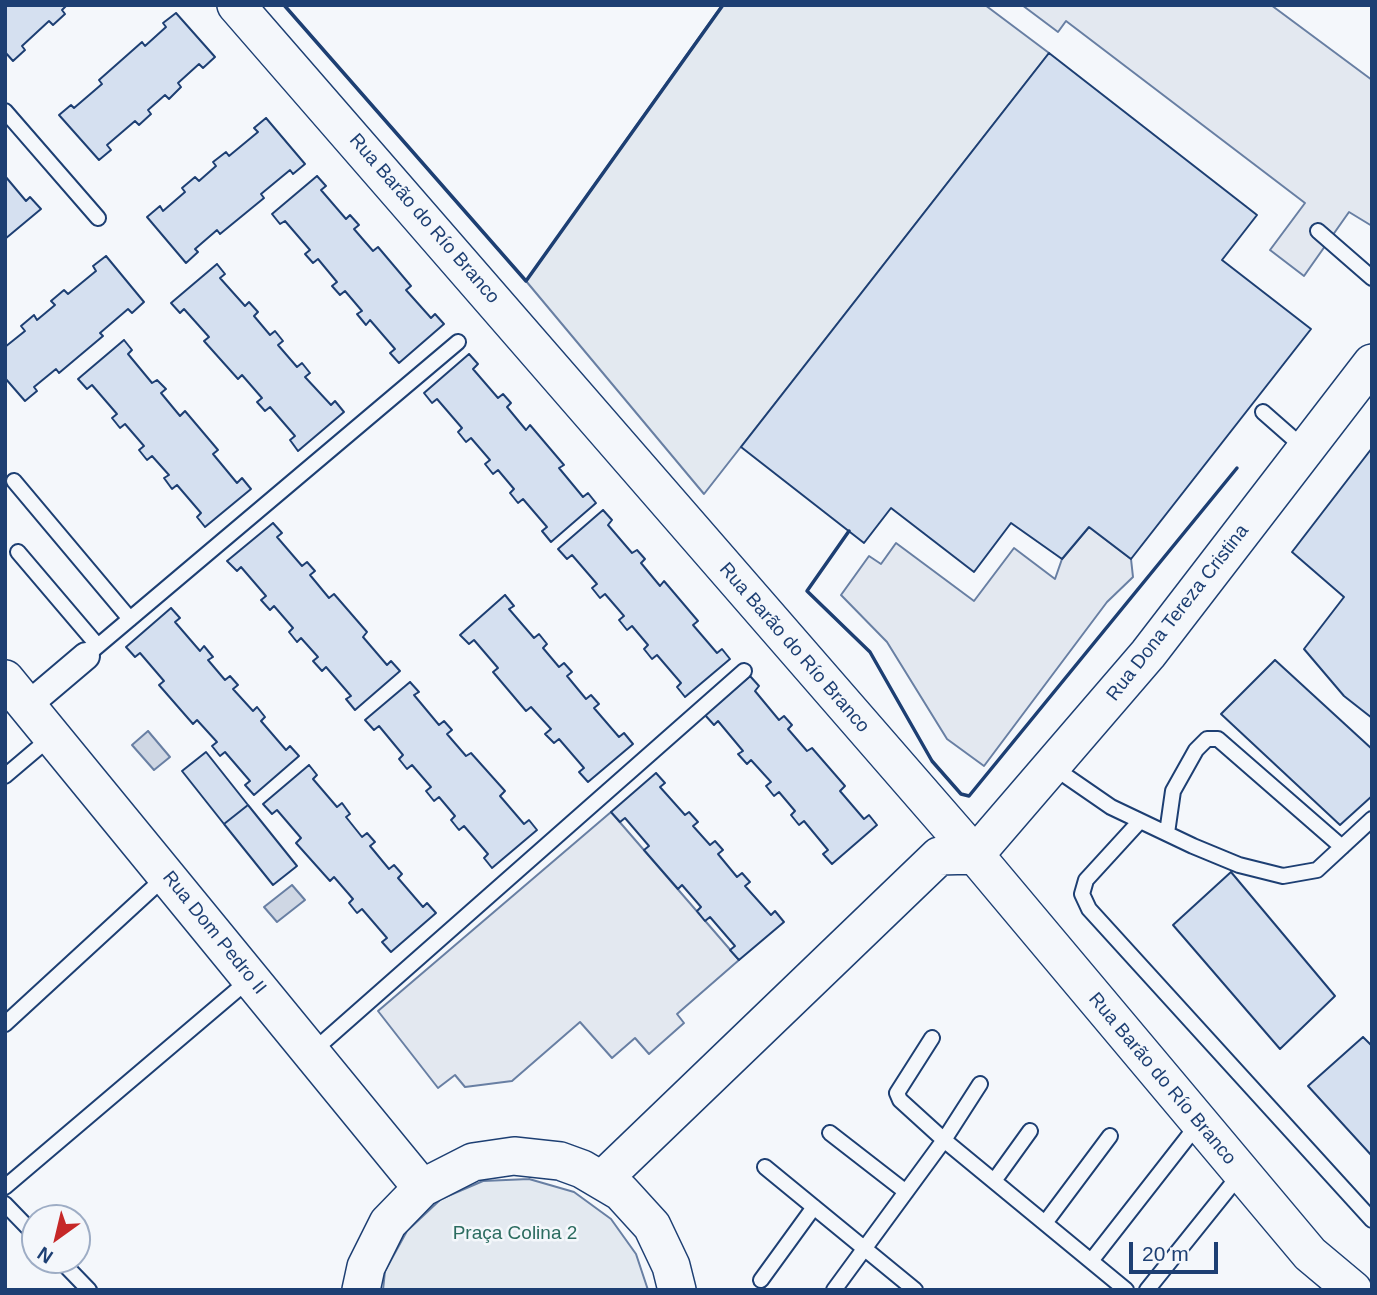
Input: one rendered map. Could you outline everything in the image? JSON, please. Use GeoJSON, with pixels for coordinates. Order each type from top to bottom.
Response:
{"type":"FeatureCollection","features":[{"type":"Feature","properties":{"kind":"street","name":"Rua Barão do Río Branco"},"geometry":{"type":"LineString","coordinates":[[236,5],[975,855],[1198,1123],[1338,1284]]}},
{"type":"Feature","properties":{"kind":"street","name":"Rua Dona Tereza Cristina"},"geometry":{"type":"LineString","coordinates":[[975,855],[1148,654],[1372,363]]}},
{"type":"Feature","properties":{"kind":"street"},"geometry":{"type":"LineString","coordinates":[[16,693],[92,651]]}},
{"type":"Feature","properties":{"kind":"street","name":"Rua Dom Pedro II"},"geometry":{"type":"LineString","coordinates":[[16,693],[422,1188]]}},
{"type":"Feature","properties":{"kind":"street"},"geometry":{"type":"LineString","coordinates":[[603,1179],[939,856],[975,855]]}},
{"type":"Feature","properties":{"kind":"street"},"geometry":{"type":"LineString","coordinates":[[361,1290],[366,1267],[388,1223],[422,1188],[472,1162],[514,1156],[560,1161],[603,1179],[621,1192],[652,1226],[671,1266],[677,1290]]}},
{"type":"Feature","properties":{"kind":"lane"},"geometry":{"type":"LineString","coordinates":[[5,111],[98,218]]}},
{"type":"Feature","properties":{"kind":"lane"},"geometry":{"type":"LineString","coordinates":[[1318,231],[1372,278]]}},
{"type":"Feature","properties":{"kind":"lane"},"geometry":{"type":"LineString","coordinates":[[18,552],[92,651],[458,342]]}},
{"type":"Feature","properties":{"kind":"lane"},"geometry":{"type":"LineString","coordinates":[[1263,412],[1306,450]]}},
{"type":"Feature","properties":{"kind":"lane"},"geometry":{"type":"LineString","coordinates":[[14,481],[130,619]]}},
{"type":"Feature","properties":{"kind":"lane"},"geometry":{"type":"LineString","coordinates":[[312,1052],[744,671]]}},
{"type":"Feature","properties":{"kind":"lane"},"geometry":{"type":"LineString","coordinates":[[5,776],[52,736]]}},
{"type":"Feature","properties":{"kind":"lane"},"geometry":{"type":"LineString","coordinates":[[1167,833],[1173,791],[1196,750],[1208,739],[1218,739],[1342,847]]}},
{"type":"Feature","properties":{"kind":"lane"},"geometry":{"type":"LineString","coordinates":[[1053,767],[1111,807],[1139,821],[1239,866],[1283,876],[1317,870],[1372,819]]}},
{"type":"Feature","properties":{"kind":"lane"},"geometry":{"type":"LineString","coordinates":[[1139,821],[1086,880],[1082,894],[1089,909],[1372,1220]]}},
{"type":"Feature","properties":{"kind":"lane"},"geometry":{"type":"LineString","coordinates":[[5,1024],[167,875]]}},
{"type":"Feature","properties":{"kind":"lane"},"geometry":{"type":"LineString","coordinates":[[5,1187],[251,978]]}},
{"type":"Feature","properties":{"kind":"lane"},"geometry":{"type":"LineString","coordinates":[[932,1038],[897,1093],[900,1100],[944,1140],[1126,1290]]}},
{"type":"Feature","properties":{"kind":"lane"},"geometry":{"type":"LineString","coordinates":[[834,1290],[944,1140],[980,1084]]}},
{"type":"Feature","properties":{"kind":"lane"},"geometry":{"type":"LineString","coordinates":[[1091,1261],[1198,1123]]}},
{"type":"Feature","properties":{"kind":"lane"},"geometry":{"type":"LineString","coordinates":[[994,1181],[1030,1131]]}},
{"type":"Feature","properties":{"kind":"lane"},"geometry":{"type":"LineString","coordinates":[[830,1133],[906,1192]]}},
{"type":"Feature","properties":{"kind":"lane"},"geometry":{"type":"LineString","coordinates":[[1045,1223],[1110,1136]]}},
{"type":"Feature","properties":{"kind":"lane"},"geometry":{"type":"LineString","coordinates":[[765,1167],[915,1290]]}},
{"type":"Feature","properties":{"kind":"lane"},"geometry":{"type":"LineString","coordinates":[[1147,1290],[1241,1173]]}},
{"type":"Feature","properties":{"kind":"lane"},"geometry":{"type":"LineString","coordinates":[[5,1204],[21,1220]]}},
{"type":"Feature","properties":{"kind":"lane"},"geometry":{"type":"LineString","coordinates":[[761,1280],[814,1207]]}},
{"type":"Feature","properties":{"kind":"lane"},"geometry":{"type":"LineString","coordinates":[[74,1274],[89,1290]]}},
{"type":"Feature","properties":{"kind":"green space"},"geometry":{"type":"Polygon","coordinates":[[[722,5],[985,5],[1049,53],[704,494],[526,281],[722,5]]]}},
{"type":"Feature","properties":{"kind":"green space","name":"Praça Colina 2"},"geometry":{"type":"Polygon","coordinates":[[[529,1179],[574,1192],[611,1219],[636,1254],[648,1290],[383,1290],[385,1271],[407,1231],[441,1199],[483,1181],[529,1179]]]}},
{"type":"Feature","properties":{"kind":"shaded area"},"geometry":{"type":"Polygon","coordinates":[[[1022,5],[1271,5],[1372,80],[1372,226],[1349,212],[1304,276],[1270,250],[1305,203],[1066,21],[1058,32],[1022,5]]]}},
{"type":"Feature","properties":{"kind":"shaded area"},"geometry":{"type":"Polygon","coordinates":[[[1089,527],[1131,559],[1133,577],[1107,602],[984,766],[947,739],[887,642],[841,595],[869,556],[881,564],[896,543],[974,601],[1014,548],[1055,579],[1062,559],[1089,527]]]}},
{"type":"Feature","properties":{"kind":"shaded area"},"geometry":{"type":"Polygon","coordinates":[[[148,731],[170,757],[154,770],[132,745],[148,731]]]}},
{"type":"Feature","properties":{"kind":"shaded area"},"geometry":{"type":"Polygon","coordinates":[[[611,812],[739,960],[677,1014],[684,1023],[649,1054],[635,1038],[612,1058],[580,1022],[512,1081],[465,1087],[455,1075],[438,1088],[378,1011],[611,812]]]}},
{"type":"Feature","properties":{"kind":"shaded area"},"geometry":{"type":"Polygon","coordinates":[[[292,885],[305,900],[277,922],[264,907],[292,885]]]}},
{"type":"Feature","properties":{"kind":"building"},"geometry":{"type":"Polygon","coordinates":[[[5,5],[67,5],[62,10],[65,14],[53,25],[49,21],[22,46],[25,50],[13,61],[5,52],[5,5]]]}},
{"type":"Feature","properties":{"kind":"building"},"geometry":{"type":"Polygon","coordinates":[[[176,13],[215,57],[203,68],[199,64],[178,83],[181,87],[169,99],[165,95],[148,110],[151,114],[139,125],[135,121],[107,145],[111,150],[99,160],[59,115],[71,105],[74,108],[102,84],[99,80],[142,42],[145,46],[166,27],[163,23],[176,13]]]}},
{"type":"Feature","properties":{"kind":"building"},"geometry":{"type":"Polygon","coordinates":[[[1049,53],[1257,215],[1222,260],[1311,329],[1131,559],[1089,527],[1062,559],[1011,523],[974,572],[891,508],[864,543],[741,447],[1049,53]]]}},
{"type":"Feature","properties":{"kind":"building"},"geometry":{"type":"Polygon","coordinates":[[[266,118],[305,164],[293,174],[290,170],[261,194],[264,198],[220,234],[217,230],[195,249],[198,252],[186,263],[147,217],[160,206],[163,211],[185,192],[182,188],[195,177],[199,181],[216,166],[213,162],[226,152],[229,156],[258,132],[254,128],[266,118]]]}},
{"type":"Feature","properties":{"kind":"building"},"geometry":{"type":"Polygon","coordinates":[[[5,176],[26,201],[30,197],[41,209],[5,239],[5,176]]]}},
{"type":"Feature","properties":{"kind":"building"},"geometry":{"type":"Polygon","coordinates":[[[317,176],[326,186],[321,190],[346,219],[350,215],[359,225],[354,229],[373,251],[378,247],[411,286],[406,290],[431,318],[435,314],[444,324],[399,363],[390,353],[395,349],[370,320],[366,325],[357,314],[362,311],[345,291],[340,295],[332,286],[337,282],[318,259],[313,263],[305,254],[310,250],[285,221],[280,224],[272,214],[317,176]]]}},
{"type":"Feature","properties":{"kind":"building"},"geometry":{"type":"Polygon","coordinates":[[[106,256],[144,302],[132,313],[128,309],[100,333],[103,336],[59,373],[56,369],[34,387],[37,391],[25,401],[5,378],[5,347],[25,331],[21,326],[34,315],[37,320],[55,305],[51,301],[64,290],[68,294],[96,271],[93,266],[106,256]]]}},
{"type":"Feature","properties":{"kind":"building"},"geometry":{"type":"Polygon","coordinates":[[[217,264],[225,274],[220,278],[245,306],[249,302],[258,312],[254,316],[270,335],[275,331],[283,341],[278,345],[297,367],[302,363],[310,373],[305,377],[331,405],[335,401],[344,412],[298,451],[290,440],[295,436],[270,407],[265,411],[257,402],[262,398],[242,375],[238,379],[204,341],[209,337],[184,309],[180,313],[171,303],[217,264]]]}},
{"type":"Feature","properties":{"kind":"building"},"geometry":{"type":"Polygon","coordinates":[[[124,340],[132,350],[128,354],[152,383],[157,380],[166,389],[161,393],[180,416],[185,411],[218,450],[213,454],[237,483],[242,478],[251,489],[205,527],[197,517],[201,513],[177,485],[172,489],[164,478],[169,475],[152,456],[147,460],[139,450],[144,446],[125,424],[120,428],[112,418],[117,414],[92,385],[87,389],[78,379],[124,340]]]}},
{"type":"Feature","properties":{"kind":"building"},"geometry":{"type":"Polygon","coordinates":[[[469,354],[478,364],[473,369],[498,398],[503,394],[511,403],[507,407],[526,430],[530,425],[564,465],[559,468],[583,497],[588,493],[596,503],[551,542],[542,531],[547,527],[523,499],[518,503],[510,493],[514,489],[498,470],[493,474],[485,464],[490,460],[471,438],[466,442],[458,432],[462,428],[437,399],[432,403],[424,393],[469,354]]]}},
{"type":"Feature","properties":{"kind":"building"},"geometry":{"type":"Polygon","coordinates":[[[1372,448],[1372,718],[1344,696],[1304,649],[1344,597],[1292,552],[1372,448]]]}},
{"type":"Feature","properties":{"kind":"building"},"geometry":{"type":"Polygon","coordinates":[[[603,510],[612,520],[608,525],[632,553],[637,550],[645,559],[641,563],[660,586],[664,581],[698,621],[693,625],[717,653],[722,649],[730,659],[685,697],[677,687],[681,683],[657,655],[652,659],[644,649],[648,645],[632,626],[627,630],[619,620],[624,616],[605,594],[600,598],[592,588],[597,584],[572,555],[567,559],[558,549],[603,510]]]}},
{"type":"Feature","properties":{"kind":"building"},"geometry":{"type":"Polygon","coordinates":[[[273,523],[282,533],[277,537],[302,566],[307,562],[315,571],[310,575],[329,598],[334,594],[367,632],[363,637],[387,665],[391,661],[400,671],[355,710],[346,699],[351,696],[326,667],[322,671],[313,661],[318,657],[301,638],[297,642],[289,632],[293,628],[274,606],[270,610],[261,600],[266,596],[241,567],[237,571],[227,561],[273,523]]]}},
{"type":"Feature","properties":{"kind":"building"},"geometry":{"type":"Polygon","coordinates":[[[505,595],[514,606],[509,609],[534,638],[539,634],[547,644],[543,648],[559,667],[564,663],[572,672],[567,676],[586,699],[591,695],[599,704],[594,708],[619,737],[624,733],[633,744],[588,782],[579,772],[584,768],[559,739],[554,743],[545,734],[551,729],[531,707],[526,711],[493,672],[498,668],[474,640],[469,644],[460,635],[505,595]]]}},
{"type":"Feature","properties":{"kind":"building"},"geometry":{"type":"Polygon","coordinates":[[[171,608],[180,618],[175,622],[200,651],[204,646],[213,657],[208,660],[225,680],[230,676],[238,685],[233,689],[253,711],[257,707],[265,717],[261,721],[286,750],[290,746],[299,756],[254,795],[245,785],[250,781],[225,752],[220,756],[212,746],[217,742],[197,720],[193,724],[159,685],[164,681],[140,653],[135,657],[126,647],[171,608]]]}},
{"type":"Feature","properties":{"kind":"building"},"geometry":{"type":"Polygon","coordinates":[[[1275,660],[1372,749],[1372,796],[1340,825],[1221,714],[1275,660]]]}},
{"type":"Feature","properties":{"kind":"building"},"geometry":{"type":"Polygon","coordinates":[[[750,676],[759,686],[755,691],[779,720],[784,716],[792,725],[788,729],[807,751],[812,748],[845,786],[840,791],[864,819],[869,815],[877,825],[832,864],[823,854],[828,850],[804,821],[799,825],[791,815],[795,811],[779,792],[774,796],[766,786],[771,782],[751,760],[747,764],[738,754],[743,751],[718,721],[714,725],[705,715],[750,676]]]}},
{"type":"Feature","properties":{"kind":"building"},"geometry":{"type":"Polygon","coordinates":[[[410,682],[419,692],[414,695],[439,725],[444,721],[452,730],[447,734],[466,756],[471,753],[505,791],[500,796],[524,824],[529,820],[537,830],[492,868],[484,858],[488,854],[464,826],[459,830],[451,820],[455,816],[439,797],[434,801],[426,791],[431,787],[412,765],[407,769],[399,759],[403,755],[379,726],[374,730],[365,720],[410,682]]]}},
{"type":"Feature","properties":{"kind":"building"},"geometry":{"type":"Polygon","coordinates":[[[206,752],[248,805],[224,824],[182,771],[206,752]]]}},
{"type":"Feature","properties":{"kind":"building"},"geometry":{"type":"Polygon","coordinates":[[[309,765],[317,775],[313,779],[337,807],[342,803],[350,814],[346,817],[362,837],[367,833],[375,842],[370,846],[389,869],[394,865],[402,874],[398,878],[423,907],[427,903],[436,913],[391,952],[382,942],[387,938],[362,909],[357,913],[349,903],[353,899],[334,877],[330,881],[296,843],[301,838],[277,810],[272,814],[263,804],[309,765]]]}},
{"type":"Feature","properties":{"kind":"building"},"geometry":{"type":"Polygon","coordinates":[[[656,773],[665,783],[660,787],[685,815],[689,812],[698,822],[693,826],[710,845],[715,841],[723,850],[718,854],[737,877],[742,873],[750,882],[745,886],[771,915],[775,911],[784,922],[739,960],[730,950],[735,946],[710,917],[705,921],[697,911],[701,907],[682,885],[678,889],[644,850],[649,846],[625,818],[620,822],[611,812],[656,773]]]}},
{"type":"Feature","properties":{"kind":"building"},"geometry":{"type":"Polygon","coordinates":[[[248,805],[297,866],[273,885],[224,824],[248,805]]]}},
{"type":"Feature","properties":{"kind":"building"},"geometry":{"type":"Polygon","coordinates":[[[1231,872],[1335,996],[1280,1049],[1173,925],[1231,872]]]}},
{"type":"Feature","properties":{"kind":"building"},"geometry":{"type":"Polygon","coordinates":[[[1363,1037],[1372,1046],[1372,1156],[1308,1086],[1363,1037]]]}},
{"type":"Feature","properties":{"kind":"wall"},"geometry":{"type":"LineString","coordinates":[[284,5],[526,281],[723,5]]}},
{"type":"Feature","properties":{"kind":"wall"},"geometry":{"type":"LineString","coordinates":[[849,531],[807,591],[870,652],[932,761],[961,794],[969,796],[1237,468]]}}]}
